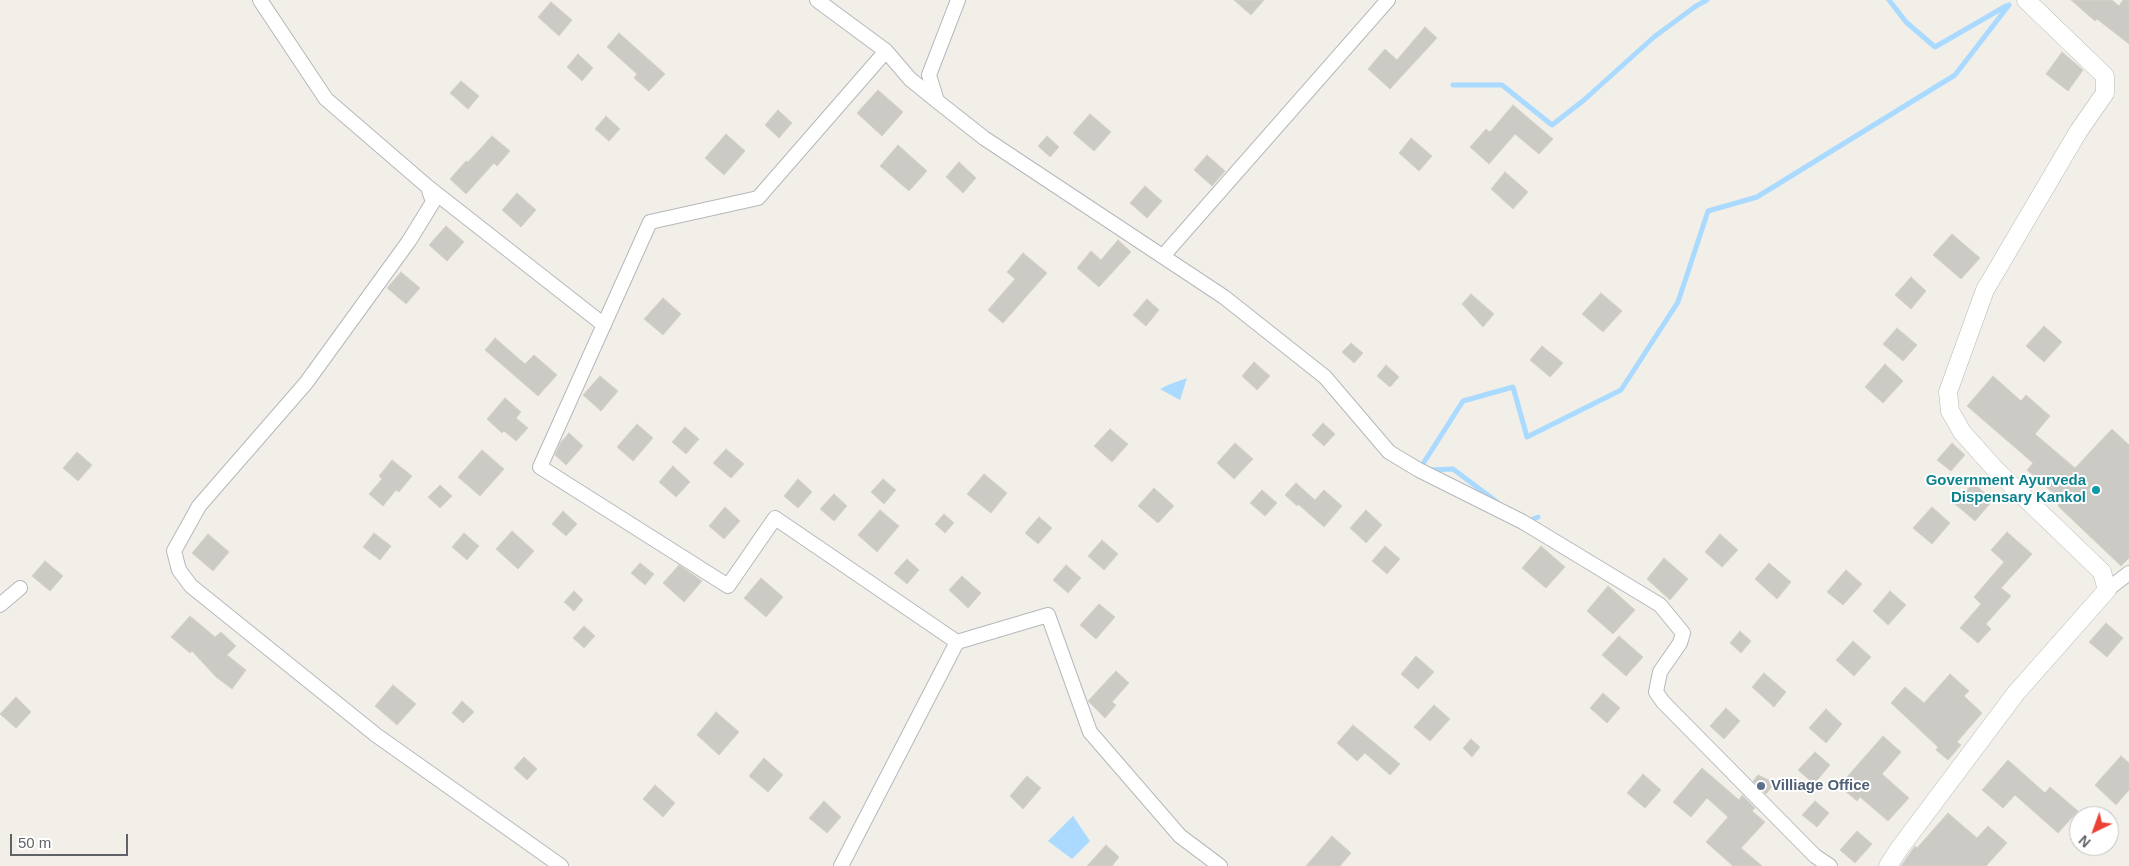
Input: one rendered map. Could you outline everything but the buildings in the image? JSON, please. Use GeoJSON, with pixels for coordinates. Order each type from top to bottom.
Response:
{"type":"FeatureCollection","features":[{"type":"Feature","properties":{"kind":"street"},"geometry":{"type":"LineString","coordinates":[[260,0],[326,98],[428,187],[604,325]]}},
{"type":"Feature","properties":{"kind":"street"},"geometry":{"type":"LineString","coordinates":[[817,0],[886,51],[910,79],[984,138],[1224,297],[1324,378],[1389,452],[1419,470],[1524,522],[1660,605],[1683,633],[1680,643],[1660,672],[1656,692],[1663,702],[1815,856],[1830,866]]}},
{"type":"Feature","properties":{"kind":"street"},"geometry":{"type":"LineString","coordinates":[[937,100],[929,76],[958,0]]}},
{"type":"Feature","properties":{"kind":"street"},"geometry":{"type":"LineString","coordinates":[[1163,256],[1388,0]]}},
{"type":"Feature","properties":{"kind":"street"},"geometry":{"type":"LineString","coordinates":[[2026,0],[2105,76],[2105,93],[2078,132],[1986,290],[1948,392],[1950,411],[1962,432],[1995,469],[2102,572],[2107,590]]}},
{"type":"Feature","properties":{"kind":"street"},"geometry":{"type":"LineString","coordinates":[[886,51],[758,198],[650,222],[540,468],[728,586],[774,518],[957,642]]}},
{"type":"Feature","properties":{"kind":"street"},"geometry":{"type":"LineString","coordinates":[[428,187],[432,202],[409,241],[306,383],[199,506],[174,551],[179,570],[191,586],[376,736],[561,866]]}},
{"type":"Feature","properties":{"kind":"street"},"geometry":{"type":"LineString","coordinates":[[1888,866],[1899,848],[2016,693],[2107,590],[2129,574]]}},
{"type":"Feature","properties":{"kind":"street"},"geometry":{"type":"LineString","coordinates":[[0,606],[20,588]]}},
{"type":"Feature","properties":{"kind":"street"},"geometry":{"type":"LineString","coordinates":[[841,866],[957,642],[1048,615],[1090,732],[1180,836],[1220,866]]}},
{"type":"Feature","properties":{"kind":"water"},"geometry":{"type":"Polygon","coordinates":[[[1187,378],[1180,400],[1160,389],[1168,385],[1187,378]]]}},
{"type":"Feature","properties":{"kind":"water"},"geometry":{"type":"Polygon","coordinates":[[[1073,816],[1090,841],[1072,859],[1048,841],[1073,816]]]}},
{"type":"Feature","properties":{"kind":"waterway"},"geometry":{"type":"LineString","coordinates":[[1453,85],[1502,85],[1552,125],[1584,100],[1654,37],[1707,0]]}},
{"type":"Feature","properties":{"kind":"waterway"},"geometry":{"type":"LineString","coordinates":[[1889,0],[1906,22],[1935,47],[2006,6]]}},
{"type":"Feature","properties":{"kind":"waterway"},"geometry":{"type":"LineString","coordinates":[[1419,470],[1463,401],[1513,387],[1527,437],[1621,390],[1678,302],[1708,211],[1757,197],[1955,75],[2009,5]]}},
{"type":"Feature","properties":{"kind":"waterway"},"geometry":{"type":"LineString","coordinates":[[1429,470],[1453,469],[1497,502]]}},
{"type":"Feature","properties":{"kind":"waterway"},"geometry":{"type":"LineString","coordinates":[[1526,522],[1538,517]]}},
{"type":"Feature","properties":{"kind":"place","name":"Government Ayurveda Dispensary Kankol"},"geometry":{"type":"Point","coordinates":[2096,490]}},
{"type":"Feature","properties":{"kind":"place","name":"Villiage Office"},"geometry":{"type":"Point","coordinates":[1761,786]}}]}
